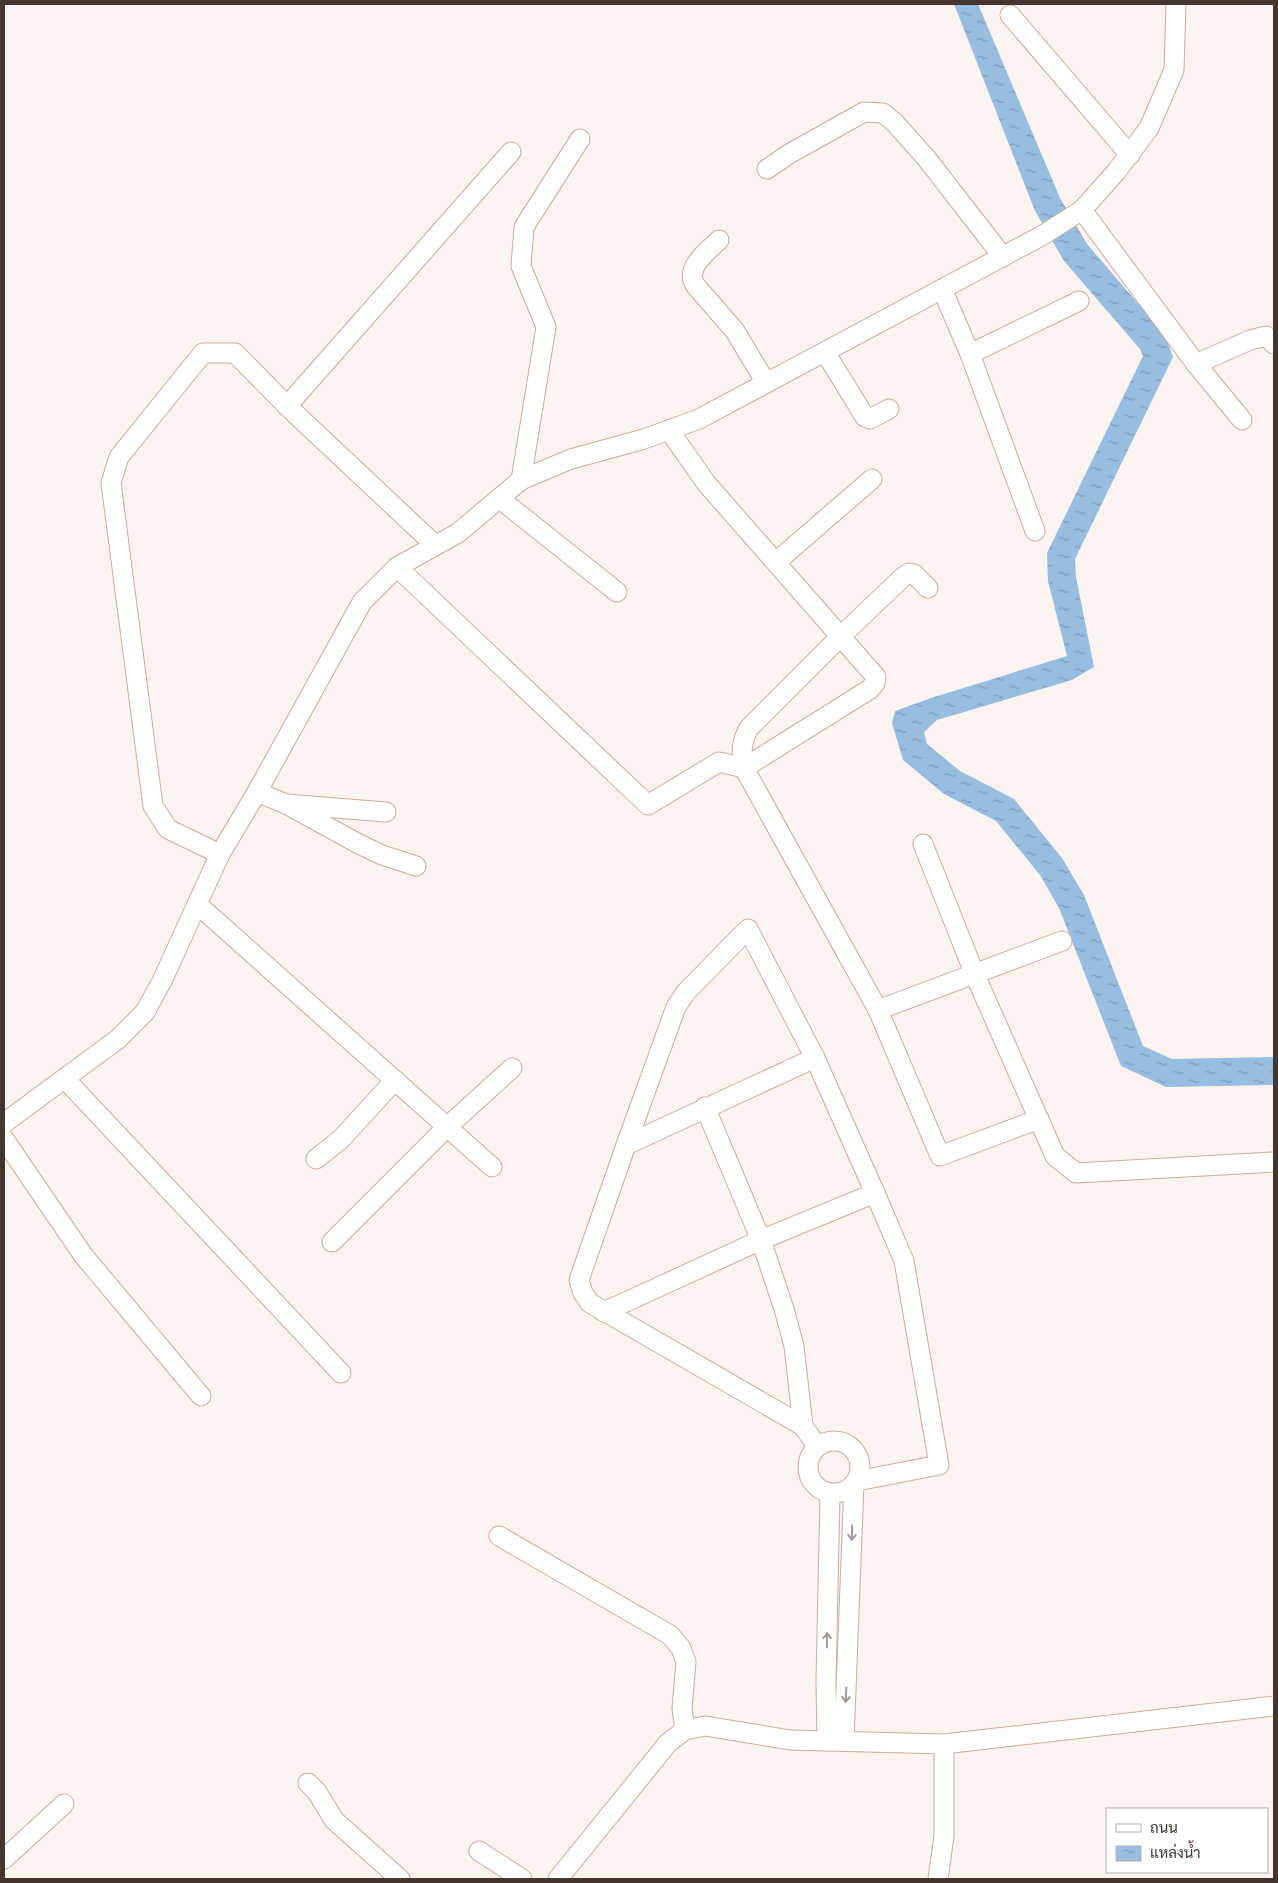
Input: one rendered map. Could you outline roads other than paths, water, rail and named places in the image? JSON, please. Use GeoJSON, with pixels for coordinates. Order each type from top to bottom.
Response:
{"type":"FeatureCollection","features":[{"type":"Feature","properties":{"kind":"street"},"geometry":{"type":"LineString","coordinates":[[4,1123],[118,1039],[145,1012],[162,981],[220,854],[257,792],[362,602],[397,567],[458,532],[521,480],[571,459],[644,439],[699,419],[1043,235],[1078,213],[1116,172],[1149,128],[1174,70],[1176,4]]}},
{"type":"Feature","properties":{"kind":"street"},"geometry":{"type":"LineString","coordinates":[[1010,15],[1130,155]]}},
{"type":"Feature","properties":{"kind":"street"},"geometry":{"type":"LineString","coordinates":[[768,169],[789,154],[864,112],[883,113],[895,123],[927,159],[1003,256]]}},
{"type":"Feature","properties":{"kind":"street"},"geometry":{"type":"LineString","coordinates":[[521,480],[546,327],[521,266],[524,227],[580,139]]}},
{"type":"Feature","properties":{"kind":"street"},"geometry":{"type":"LineString","coordinates":[[287,406],[511,152]]}},
{"type":"Feature","properties":{"kind":"street"},"geometry":{"type":"LineString","coordinates":[[1078,213],[1242,420]]}},
{"type":"Feature","properties":{"kind":"street"},"geometry":{"type":"LineString","coordinates":[[719,240],[694,266],[692,279],[695,286],[735,331],[766,383]]}},
{"type":"Feature","properties":{"kind":"street"},"geometry":{"type":"LineString","coordinates":[[942,289],[970,354],[1035,531]]}},
{"type":"Feature","properties":{"kind":"street"},"geometry":{"type":"LineString","coordinates":[[970,354],[1079,301]]}},
{"type":"Feature","properties":{"kind":"street"},"geometry":{"type":"LineString","coordinates":[[1196,364],[1250,340],[1266,336],[1274,344]]}},
{"type":"Feature","properties":{"kind":"street"},"geometry":{"type":"LineString","coordinates":[[825,352],[863,416],[870,419],[889,409]]}},
{"type":"Feature","properties":{"kind":"street"},"geometry":{"type":"LineString","coordinates":[[220,854],[168,829],[153,806],[111,483],[119,457],[203,353],[234,353],[287,406],[435,545]]}},
{"type":"Feature","properties":{"kind":"street"},"geometry":{"type":"LineString","coordinates":[[397,567],[648,805],[719,762],[744,768],[874,686],[876,677],[706,483],[669,430]]}},
{"type":"Feature","properties":{"kind":"street"},"geometry":{"type":"LineString","coordinates":[[776,562],[872,479]]}},
{"type":"Feature","properties":{"kind":"street"},"geometry":{"type":"LineString","coordinates":[[500,499],[617,592]]}},
{"type":"Feature","properties":{"kind":"street"},"geometry":{"type":"LineString","coordinates":[[928,588],[914,574],[909,573],[840,636],[749,728],[742,740],[741,749],[744,768],[878,1010],[940,1156],[1039,1119]]}},
{"type":"Feature","properties":{"kind":"street"},"geometry":{"type":"LineString","coordinates":[[257,792],[286,804],[382,855],[416,866]]}},
{"type":"Feature","properties":{"kind":"street"},"geometry":{"type":"LineString","coordinates":[[286,804],[386,812]]}},
{"type":"Feature","properties":{"kind":"street"},"geometry":{"type":"LineString","coordinates":[[923,844],[975,975],[1055,1156],[1076,1173],[1274,1162]]}},
{"type":"Feature","properties":{"kind":"street"},"geometry":{"type":"LineString","coordinates":[[197,904],[492,1167]]}},
{"type":"Feature","properties":{"kind":"street"},"geometry":{"type":"LineString","coordinates":[[818,1446],[803,1426],[590,1303],[582,1293],[579,1280],[676,1007],[686,992],[748,929],[814,1058],[904,1261],[939,1465],[855,1483],[842,1492],[830,1493],[816,1487],[811,1480],[808,1472],[811,1454],[823,1442],[831,1440],[840,1441],[854,1449],[860,1464],[860,1473],[855,1483],[836,1741]]}},
{"type":"Feature","properties":{"kind":"street"},"geometry":{"type":"LineString","coordinates":[[878,1010],[1062,942]]}},
{"type":"Feature","properties":{"kind":"street"},"geometry":{"type":"LineString","coordinates":[[626,1144],[814,1058]]}},
{"type":"Feature","properties":{"kind":"street"},"geometry":{"type":"LineString","coordinates":[[332,1242],[447,1127],[512,1068]]}},
{"type":"Feature","properties":{"kind":"street"},"geometry":{"type":"LineString","coordinates":[[64,1078],[341,1373]]}},
{"type":"Feature","properties":{"kind":"street"},"geometry":{"type":"LineString","coordinates":[[316,1159],[330,1150],[341,1139],[395,1080]]}},
{"type":"Feature","properties":{"kind":"street"},"geometry":{"type":"LineString","coordinates":[[705,1107],[761,1240],[784,1309],[794,1346],[803,1426]]}},
{"type":"Feature","properties":{"kind":"street"},"geometry":{"type":"LineString","coordinates":[[4,1139],[83,1255],[201,1396]]}},
{"type":"Feature","properties":{"kind":"street"},"geometry":{"type":"LineString","coordinates":[[604,1312],[761,1240],[875,1192]]}},
{"type":"Feature","properties":{"kind":"street"},"geometry":{"type":"LineString","coordinates":[[830,1493],[826,1681],[836,1741]]}},
{"type":"Feature","properties":{"kind":"street"},"geometry":{"type":"LineString","coordinates":[[499,1536],[670,1635],[681,1648],[686,1662],[682,1708],[685,1730]]}},
{"type":"Feature","properties":{"kind":"street"},"geometry":{"type":"LineString","coordinates":[[558,1879],[668,1744],[685,1730],[705,1726],[790,1740],[944,1744],[1274,1706]]}},
{"type":"Feature","properties":{"kind":"street"},"geometry":{"type":"LineString","coordinates":[[938,1879],[944,1836],[944,1744]]}},
{"type":"Feature","properties":{"kind":"street"},"geometry":{"type":"LineString","coordinates":[[308,1783],[317,1792],[334,1820],[400,1879]]}},
{"type":"Feature","properties":{"kind":"street"},"geometry":{"type":"LineString","coordinates":[[4,1859],[64,1804]]}},
{"type":"Feature","properties":{"kind":"street"},"geometry":{"type":"LineString","coordinates":[[478,1851],[522,1879]]}},
{"type":"Feature","properties":{"kind":"water"},"geometry":{"type":"Polygon","coordinates":[[[954,4],[978,4],[1060,198],[1087,244],[1165,335],[1173,357],[1075,559],[1076,577],[1094,667],[1072,680],[937,720],[924,732],[927,744],[960,771],[1014,799],[1062,858],[1084,895],[1143,1046],[1172,1059],[1274,1057],[1274,1085],[1166,1087],[1121,1066],[1059,908],[1040,875],[996,821],[944,794],[903,760],[892,723],[895,711],[1067,656],[1048,581],[1047,553],[1143,356],[1140,349],[1064,261],[1035,211],[954,4]]]}}]}
